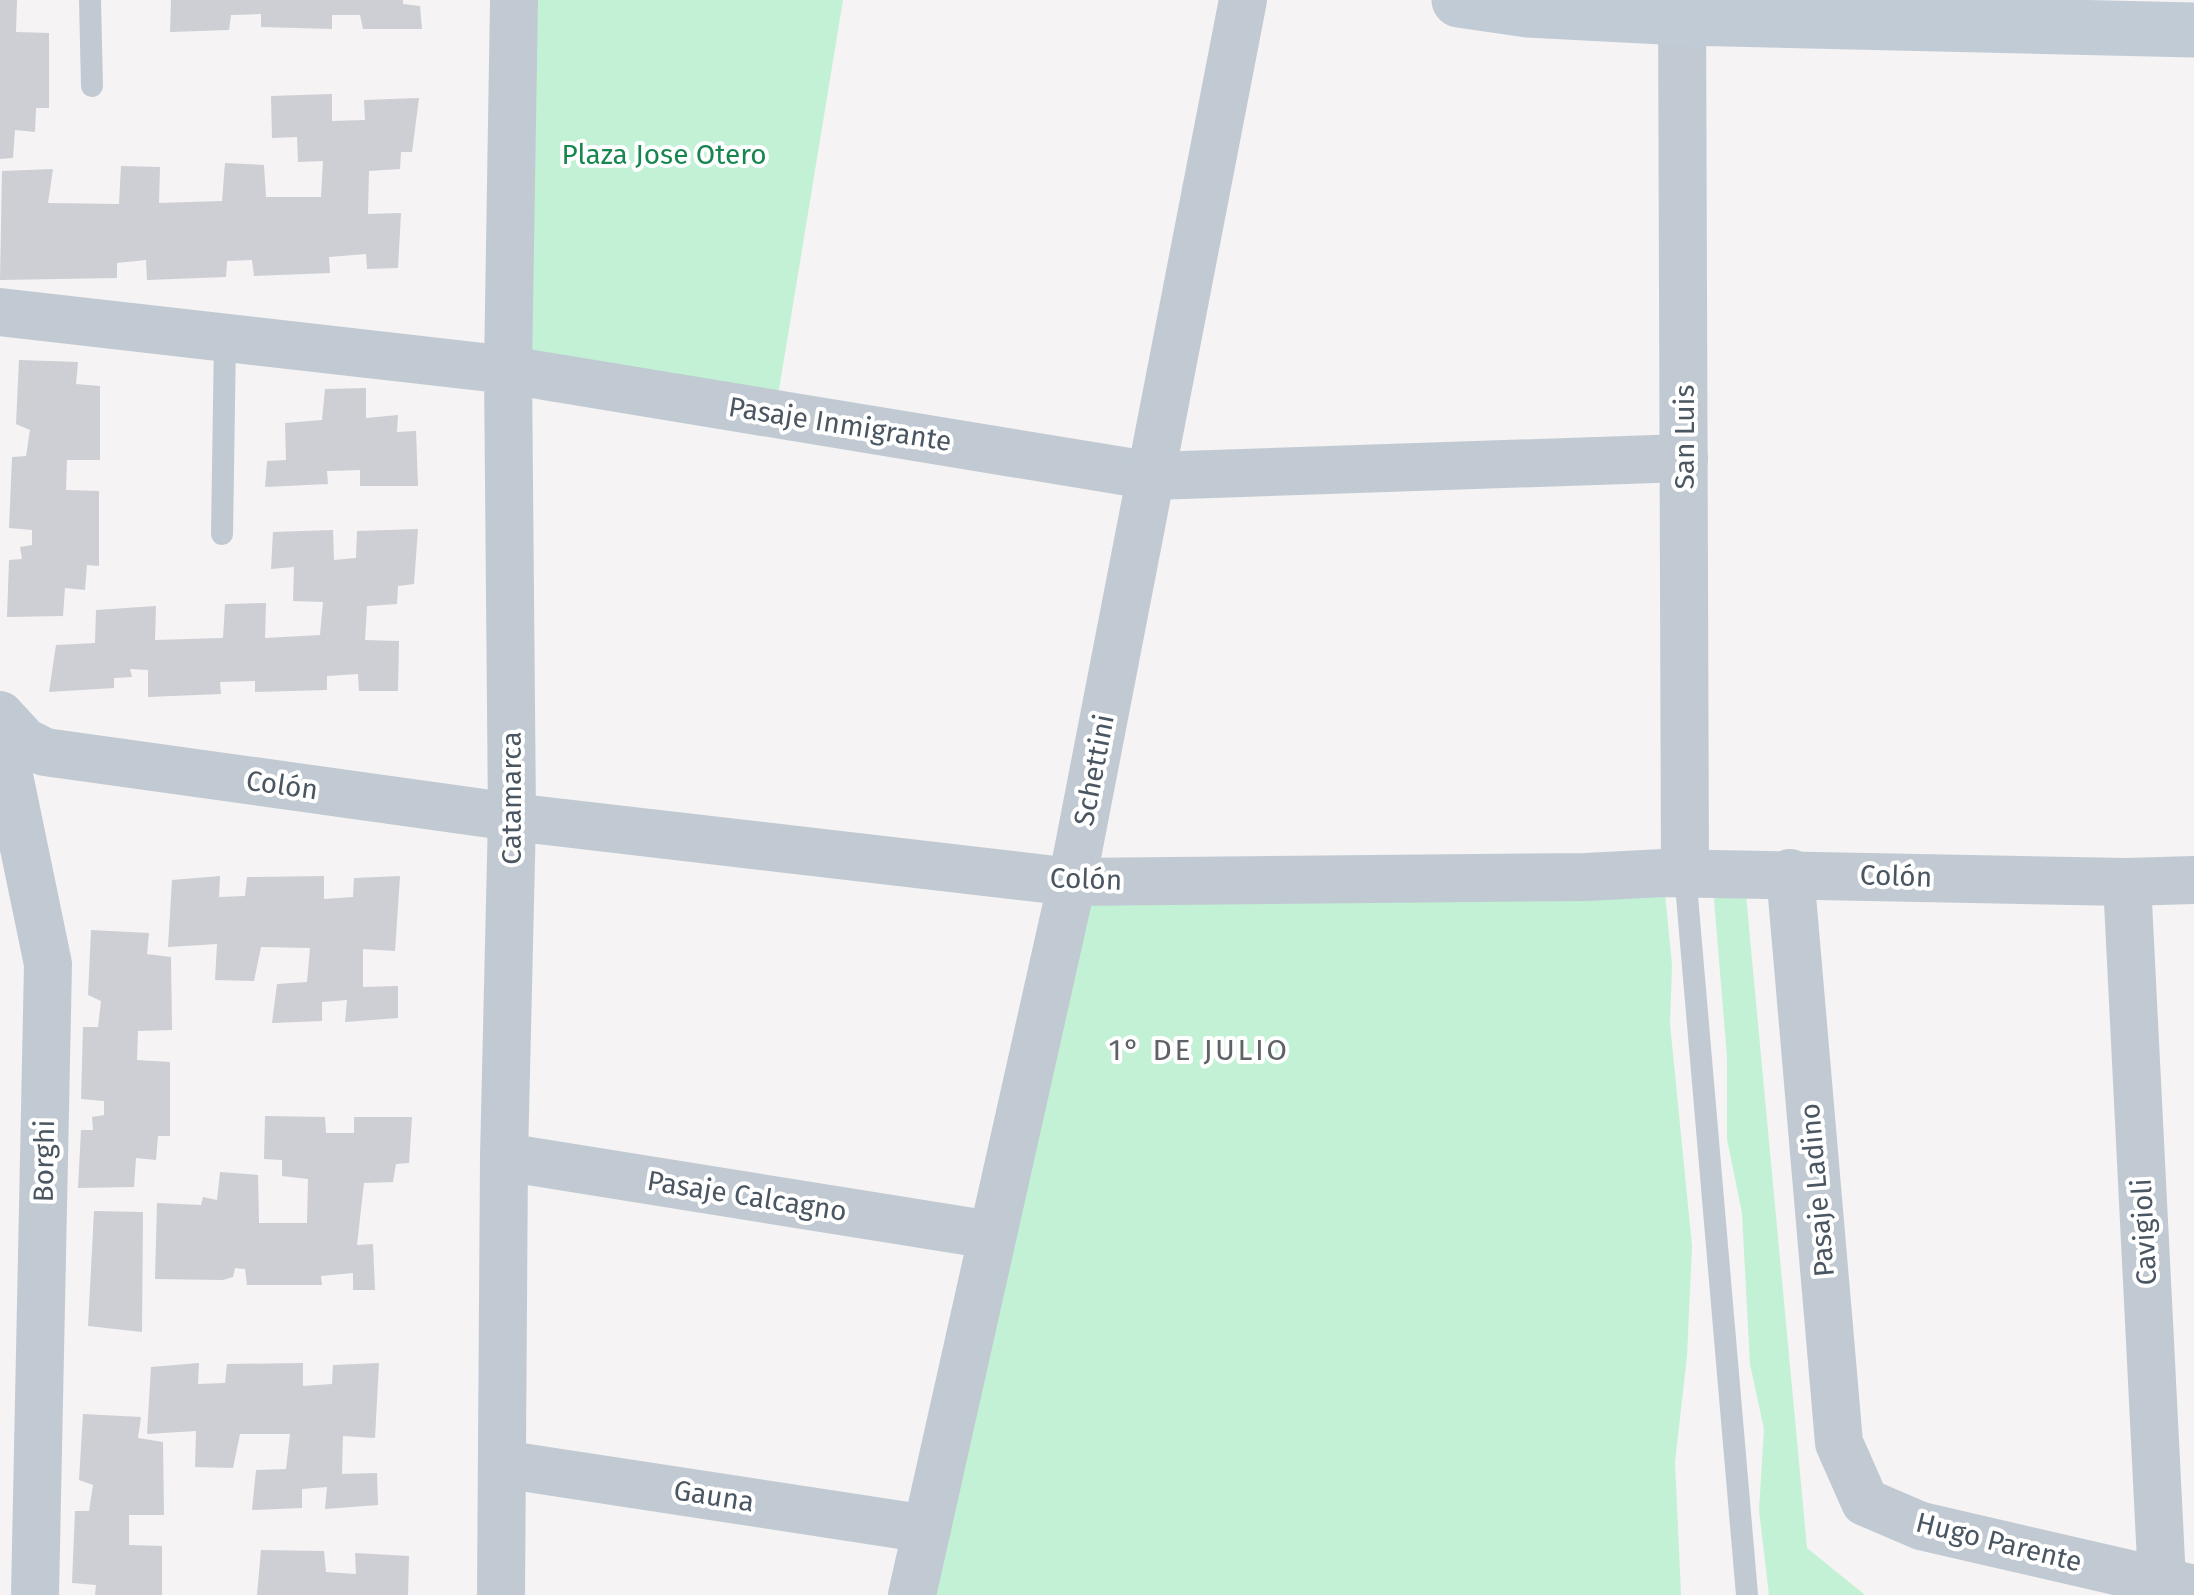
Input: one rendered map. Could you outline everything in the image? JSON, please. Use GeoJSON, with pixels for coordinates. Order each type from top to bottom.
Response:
{"type":"FeatureCollection","features":[{"type":"Feature","properties":{"kind":"main road"},"geometry":{"type":"LineString","coordinates":[[1458,0],[1528,10],[1682,9],[2194,30]]}},
{"type":"Feature","properties":{"kind":"street","name":"Catamarca"},"geometry":{"type":"LineString","coordinates":[[502,1595],[504,1157],[512,817],[508,370],[514,0]]}},
{"type":"Feature","properties":{"kind":"street","name":"Schettini"},"geometry":{"type":"LineString","coordinates":[[912,1595],[1072,882],[1244,0]]}},
{"type":"Feature","properties":{"kind":"street","name":"San Luis"},"geometry":{"type":"LineString","coordinates":[[1682,9],[1685,874]]}},
{"type":"Feature","properties":{"kind":"street","name":"Pasaje Inmigrante"},"geometry":{"type":"LineString","coordinates":[[0,312],[508,370],[1153,476],[1684,458]]}},
{"type":"Feature","properties":{"kind":"street","name":"Colón"},"geometry":{"type":"LineString","coordinates":[[0,715],[25,742],[45,752],[512,817],[1072,882],[1790,873],[2127,882],[2194,880]]}},
{"type":"Feature","properties":{"kind":"street","name":"Borghi"},"geometry":{"type":"LineString","coordinates":[[0,732],[48,964],[35,1595]]}},
{"type":"Feature","properties":{"kind":"street","name":"Pasaje Ladino"},"geometry":{"type":"LineString","coordinates":[[1790,873],[1839,1443],[1865,1502]]}},
{"type":"Feature","properties":{"kind":"street","name":"Cavigioli"},"geometry":{"type":"LineString","coordinates":[[2127,882],[2178,1585]]}},
{"type":"Feature","properties":{"kind":"street","name":"Pasaje Calcagno"},"geometry":{"type":"LineString","coordinates":[[504,1157],[991,1235]]}},
{"type":"Feature","properties":{"kind":"street","name":"Gauna"},"geometry":{"type":"LineString","coordinates":[[502,1464],[927,1528]]}},
{"type":"Feature","properties":{"kind":"street","name":"Hugo Parente"},"geometry":{"type":"LineString","coordinates":[[1865,1502],[1921,1526],[2178,1585]]}},
{"type":"Feature","properties":{"kind":"lane"},"geometry":{"type":"LineString","coordinates":[[90,0],[92,86]]}},
{"type":"Feature","properties":{"kind":"lane"},"geometry":{"type":"LineString","coordinates":[[222,534],[224,338]]}},
{"type":"Feature","properties":{"kind":"lane"},"geometry":{"type":"LineString","coordinates":[[1685,874],[1747,1595]]}},
{"type":"Feature","properties":{"kind":"green space","name":"Plaza Jose Otero"},"geometry":{"type":"Polygon","coordinates":[[[514,0],[843,0],[775,414],[508,370],[514,0]]]}},
{"type":"Feature","properties":{"kind":"green space"},"geometry":{"type":"Polygon","coordinates":[[[1663,873],[1672,965],[1670,1024],[1692,1246],[1687,1356],[1675,1462],[1681,1595],[912,1595],[1072,882],[1663,873]]]}},
{"type":"Feature","properties":{"kind":"green space"},"geometry":{"type":"Polygon","coordinates":[[[1744,874],[1807,1548],[1865,1595],[1769,1595],[1759,1510],[1764,1429],[1750,1364],[1742,1213],[1727,1139],[1727,1057],[1712,875],[1744,874]]]}},
{"type":"Feature","properties":{"kind":"building"},"geometry":{"type":"Polygon","coordinates":[[[0,0],[17,0],[16,32],[49,33],[49,108],[36,108],[35,132],[15,130],[13,158],[0,159],[0,0]]]}},
{"type":"Feature","properties":{"kind":"building"},"geometry":{"type":"Polygon","coordinates":[[[171,0],[403,0],[403,4],[420,6],[422,29],[363,29],[360,15],[332,15],[332,29],[261,27],[261,14],[231,15],[229,30],[170,32],[171,0]]]}},
{"type":"Feature","properties":{"kind":"building"},"geometry":{"type":"Polygon","coordinates":[[[332,94],[332,121],[365,120],[364,100],[419,98],[412,152],[401,152],[400,169],[369,171],[368,214],[401,213],[398,268],[367,269],[366,254],[329,257],[330,273],[254,276],[252,260],[227,261],[226,277],[147,280],[146,260],[117,263],[117,278],[0,280],[2,171],[53,169],[48,203],[119,204],[121,166],[160,167],[159,203],[222,201],[225,163],[264,165],[266,197],[321,197],[323,161],[298,162],[297,137],[272,138],[271,96],[332,94]]]}},
{"type":"Feature","properties":{"kind":"building"},"geometry":{"type":"Polygon","coordinates":[[[19,360],[78,362],[76,384],[100,386],[100,460],[67,460],[66,490],[99,491],[99,566],[87,565],[85,590],[65,588],[63,616],[7,617],[9,560],[22,559],[20,547],[32,545],[32,530],[9,528],[12,457],[26,456],[30,430],[16,424],[19,360]]]}},
{"type":"Feature","properties":{"kind":"building"},"geometry":{"type":"Polygon","coordinates":[[[366,388],[366,418],[398,415],[397,432],[416,431],[418,486],[360,486],[360,470],[327,471],[328,484],[265,487],[267,461],[286,460],[285,423],[322,420],[325,389],[366,388]]]}},
{"type":"Feature","properties":{"kind":"building"},"geometry":{"type":"Polygon","coordinates":[[[418,529],[414,584],[398,586],[397,604],[367,606],[365,640],[399,641],[398,691],[359,691],[358,674],[327,676],[327,690],[255,692],[255,681],[220,682],[221,694],[148,697],[148,670],[130,669],[132,677],[114,678],[114,688],[49,692],[56,645],[95,643],[96,610],[156,606],[155,640],[223,638],[225,604],[266,603],[265,638],[320,635],[323,602],[293,601],[294,567],[271,569],[273,532],[333,530],[334,560],[356,558],[357,531],[418,529]]]}},
{"type":"Feature","properties":{"kind":"building"},"geometry":{"type":"Polygon","coordinates":[[[220,876],[219,897],[245,896],[247,877],[324,876],[324,899],[353,897],[354,878],[400,876],[395,951],[363,949],[363,987],[398,986],[398,1018],[345,1022],[347,1000],[322,1002],[322,1021],[272,1023],[277,984],[307,982],[310,948],[261,947],[254,981],[215,980],[217,944],[168,947],[172,880],[220,876]]]}},
{"type":"Feature","properties":{"kind":"building"},"geometry":{"type":"Polygon","coordinates":[[[91,930],[149,933],[147,954],[171,957],[172,1030],[138,1031],[137,1060],[170,1062],[170,1136],[158,1136],[156,1160],[136,1158],[134,1187],[78,1188],[81,1130],[93,1130],[92,1117],[104,1115],[104,1101],[81,1099],[83,1027],[98,1027],[101,1001],[88,995],[91,930]]]}},
{"type":"Feature","properties":{"kind":"building"},"geometry":{"type":"Polygon","coordinates":[[[265,1116],[325,1117],[326,1133],[354,1133],[354,1117],[412,1117],[409,1163],[396,1164],[393,1182],[364,1183],[357,1245],[373,1244],[375,1290],[353,1290],[353,1273],[321,1276],[322,1285],[247,1285],[245,1269],[235,1268],[233,1277],[223,1280],[155,1279],[157,1203],[201,1205],[203,1197],[217,1200],[220,1172],[258,1175],[259,1223],[307,1223],[308,1179],[282,1176],[282,1160],[264,1159],[265,1116]]]}},
{"type":"Feature","properties":{"kind":"building"},"geometry":{"type":"Polygon","coordinates":[[[94,1211],[143,1212],[142,1332],[88,1326],[94,1211]]]}},
{"type":"Feature","properties":{"kind":"building"},"geometry":{"type":"Polygon","coordinates":[[[199,1363],[198,1384],[225,1383],[227,1364],[303,1363],[303,1386],[332,1384],[333,1365],[379,1363],[375,1438],[343,1436],[342,1474],[377,1473],[378,1505],[325,1509],[327,1487],[302,1489],[302,1508],[252,1510],[256,1470],[286,1469],[290,1434],[240,1434],[233,1468],[195,1467],[196,1431],[147,1434],[151,1367],[199,1363]]]}},
{"type":"Feature","properties":{"kind":"building"},"geometry":{"type":"Polygon","coordinates":[[[83,1414],[141,1417],[138,1438],[163,1442],[164,1515],[129,1515],[129,1545],[162,1546],[162,1595],[95,1595],[96,1585],[72,1583],[75,1511],[89,1511],[93,1485],[79,1480],[83,1414]]]}},
{"type":"Feature","properties":{"kind":"building"},"geometry":{"type":"Polygon","coordinates":[[[261,1550],[324,1551],[326,1572],[356,1574],[355,1553],[409,1556],[408,1595],[257,1595],[261,1550]]]}},
{"type":"Feature","properties":{"kind":"district","name":"1° DE JULIO"},"geometry":{"type":"Point","coordinates":[1199,1050]}}]}
